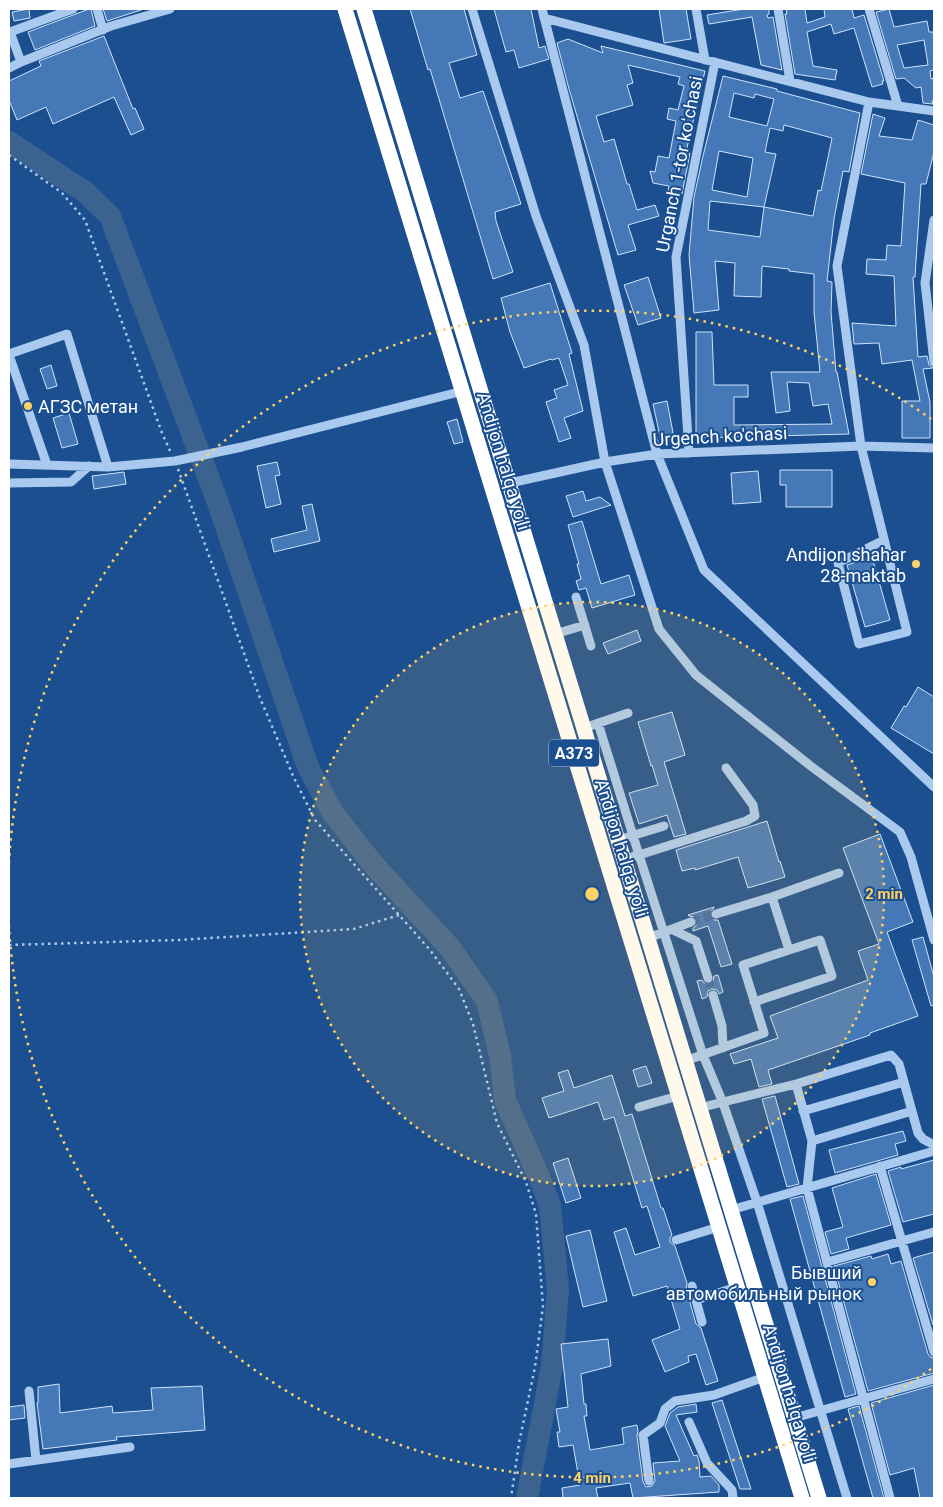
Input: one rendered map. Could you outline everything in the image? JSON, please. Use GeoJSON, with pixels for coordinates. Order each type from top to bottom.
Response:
{"type":"FeatureCollection","features":[{"type":"Feature","properties":{"kind":"highway","name":"Andijon halqa yo‘li"},"geometry":{"type":"LineString","coordinates":[[345,9],[802,1498]]}},
{"type":"Feature","properties":{"kind":"highway","name":"Andijon halqa yo‘li"},"geometry":{"type":"LineString","coordinates":[[364,9],[555,634],[591,726],[631,857],[648,938],[819,1498]]}},
{"type":"Feature","properties":{"kind":"street"},"geometry":{"type":"LineString","coordinates":[[21,62],[10,32],[73,9]]}},
{"type":"Feature","properties":{"kind":"street"},"geometry":{"type":"LineString","coordinates":[[97,9],[103,30]]}},
{"type":"Feature","properties":{"kind":"street"},"geometry":{"type":"LineString","coordinates":[[9,68],[103,30],[170,9]]}},
{"type":"Feature","properties":{"kind":"street"},"geometry":{"type":"LineString","coordinates":[[472,9],[536,216],[584,345],[605,462],[659,629],[696,675],[812,767],[900,832],[911,857],[934,940]]}},
{"type":"Feature","properties":{"kind":"street"},"geometry":{"type":"LineString","coordinates":[[696,9],[704,60]]}},
{"type":"Feature","properties":{"kind":"street"},"geometry":{"type":"LineString","coordinates":[[778,9],[790,80]]}},
{"type":"Feature","properties":{"kind":"street"},"geometry":{"type":"LineString","coordinates":[[869,9],[898,106]]}},
{"type":"Feature","properties":{"kind":"street"},"geometry":{"type":"LineString","coordinates":[[543,13],[704,60],[790,80],[870,102],[934,111]]}},
{"type":"Feature","properties":{"kind":"street"},"geometry":{"type":"LineString","coordinates":[[543,13],[657,454],[704,570],[934,787]]}},
{"type":"Feature","properties":{"kind":"street","name":"Urganch 1-tor koʻchasi"},"geometry":{"type":"LineString","coordinates":[[690,453],[676,257],[715,62]]}},
{"type":"Feature","properties":{"kind":"street"},"geometry":{"type":"LineString","coordinates":[[870,102],[837,266],[861,446],[907,632],[859,644],[838,563],[884,540]]}},
{"type":"Feature","properties":{"kind":"street"},"geometry":{"type":"LineString","coordinates":[[934,220],[925,283],[934,362]]}},
{"type":"Feature","properties":{"kind":"street"},"geometry":{"type":"LineString","coordinates":[[46,465],[9,355],[67,334],[108,467]]}},
{"type":"Feature","properties":{"kind":"street"},"geometry":{"type":"LineString","coordinates":[[9,464],[108,467],[176,461],[242,447],[463,391]]}},
{"type":"Feature","properties":{"kind":"street","name":"Urgench ko'chasi"},"geometry":{"type":"LineString","coordinates":[[510,483],[605,462],[657,454],[861,446],[934,448]]}},
{"type":"Feature","properties":{"kind":"street"},"geometry":{"type":"LineString","coordinates":[[9,483],[71,482],[89,466]]}},
{"type":"Feature","properties":{"kind":"street"},"geometry":{"type":"LineString","coordinates":[[576,597],[591,646]]}},
{"type":"Feature","properties":{"kind":"street"},"geometry":{"type":"LineString","coordinates":[[555,634],[584,625]]}},
{"type":"Feature","properties":{"kind":"street"},"geometry":{"type":"LineString","coordinates":[[591,726],[628,714]]}},
{"type":"Feature","properties":{"kind":"street"},"geometry":{"type":"LineString","coordinates":[[726,768],[753,805],[755,816],[746,821],[631,857],[668,931],[703,1055],[723,1103],[757,1202],[847,1498]]}},
{"type":"Feature","properties":{"kind":"street"},"geometry":{"type":"LineString","coordinates":[[625,838],[664,826]]}},
{"type":"Feature","properties":{"kind":"street"},"geometry":{"type":"LineString","coordinates":[[716,914],[772,897],[839,873]]}},
{"type":"Feature","properties":{"kind":"street"},"geometry":{"type":"LineString","coordinates":[[772,897],[790,950]]}},
{"type":"Feature","properties":{"kind":"street"},"geometry":{"type":"LineString","coordinates":[[648,938],[691,922]]}},
{"type":"Feature","properties":{"kind":"street"},"geometry":{"type":"LineString","coordinates":[[668,931],[696,941],[708,978]]}},
{"type":"Feature","properties":{"kind":"street"},"geometry":{"type":"LineString","coordinates":[[685,1061],[764,1033],[754,1002],[743,965],[820,940],[832,976],[754,1002]]}},
{"type":"Feature","properties":{"kind":"street"},"geometry":{"type":"LineString","coordinates":[[713,995],[722,1026],[723,1048]]}},
{"type":"Feature","properties":{"kind":"street"},"geometry":{"type":"LineString","coordinates":[[699,1108],[796,1084],[891,1055],[899,1064],[920,1136],[934,1146]]}},
{"type":"Feature","properties":{"kind":"street"},"geometry":{"type":"LineString","coordinates":[[804,1111],[904,1082]]}},
{"type":"Feature","properties":{"kind":"street"},"geometry":{"type":"LineString","coordinates":[[796,1084],[812,1141],[807,1188],[890,1498]]}},
{"type":"Feature","properties":{"kind":"street"},"geometry":{"type":"LineString","coordinates":[[639,1107],[678,1096]]}},
{"type":"Feature","properties":{"kind":"street"},"geometry":{"type":"LineString","coordinates":[[812,1141],[912,1111]]}},
{"type":"Feature","properties":{"kind":"street"},"geometry":{"type":"LineString","coordinates":[[731,1210],[934,1150]]}},
{"type":"Feature","properties":{"kind":"street"},"geometry":{"type":"LineString","coordinates":[[880,1166],[934,1352]]}},
{"type":"Feature","properties":{"kind":"street"},"geometry":{"type":"LineString","coordinates":[[676,1240],[719,1227]]}},
{"type":"Feature","properties":{"kind":"street"},"geometry":{"type":"LineString","coordinates":[[827,1262],[934,1232]]}},
{"type":"Feature","properties":{"kind":"street"},"geometry":{"type":"LineString","coordinates":[[692,1286],[702,1322]]}},
{"type":"Feature","properties":{"kind":"street"},"geometry":{"type":"LineString","coordinates":[[696,1300],[737,1288]]}},
{"type":"Feature","properties":{"kind":"street"},"geometry":{"type":"LineString","coordinates":[[649,1481],[643,1435],[660,1423],[665,1409],[675,1401],[714,1395],[765,1377]]}},
{"type":"Feature","properties":{"kind":"street"},"geometry":{"type":"LineString","coordinates":[[794,1418],[934,1378]]}},
{"type":"Feature","properties":{"kind":"street"},"geometry":{"type":"LineString","coordinates":[[29,1392],[36,1460]]}},
{"type":"Feature","properties":{"kind":"street"},"geometry":{"type":"LineString","coordinates":[[689,1422],[708,1463],[732,1490],[733,1498]]}},
{"type":"Feature","properties":{"kind":"street"},"geometry":{"type":"LineString","coordinates":[[9,1464],[130,1447]]}},
{"type":"Feature","properties":{"kind":"path"},"geometry":{"type":"LineString","coordinates":[[9,156],[62,193],[85,220],[162,433],[176,461],[260,698],[294,778],[315,820],[430,950],[459,989],[473,1024],[497,1123],[526,1182],[536,1214],[543,1306],[535,1367],[519,1443],[511,1498]]}},
{"type":"Feature","properties":{"kind":"path"},"geometry":{"type":"LineString","coordinates":[[9,945],[179,940],[354,929],[400,916]]}},
{"type":"Feature","properties":{"kind":"building"},"geometry":{"type":"Polygon","coordinates":[[[29,9],[30,18],[14,21],[12,12],[29,9]]]}},
{"type":"Feature","properties":{"kind":"building"},"geometry":{"type":"Polygon","coordinates":[[[91,9],[95,26],[35,50],[28,32],[91,9]]]}},
{"type":"Feature","properties":{"kind":"building"},"geometry":{"type":"Polygon","coordinates":[[[103,9],[141,9],[141,10],[107,21],[103,9]]]}},
{"type":"Feature","properties":{"kind":"building"},"geometry":{"type":"Polygon","coordinates":[[[410,9],[464,9],[477,55],[449,63],[460,98],[483,91],[521,204],[495,212],[496,221],[513,272],[493,279],[430,69],[428,70],[410,9]]]}},
{"type":"Feature","properties":{"kind":"building"},"geometry":{"type":"Polygon","coordinates":[[[494,9],[531,9],[539,48],[545,46],[549,59],[519,68],[514,50],[506,52],[494,9]]]}},
{"type":"Feature","properties":{"kind":"building"},"geometry":{"type":"Polygon","coordinates":[[[659,9],[686,9],[691,39],[664,43],[659,9]]]}},
{"type":"Feature","properties":{"kind":"building"},"geometry":{"type":"Polygon","coordinates":[[[744,9],[769,9],[769,14],[767,15],[768,18],[773,17],[782,70],[761,65],[752,17],[709,24],[707,15],[744,9]]]}},
{"type":"Feature","properties":{"kind":"building"},"geometry":{"type":"Polygon","coordinates":[[[786,9],[805,9],[807,23],[825,17],[824,9],[852,9],[854,18],[864,15],[884,81],[882,81],[883,84],[872,87],[854,28],[834,34],[831,24],[807,32],[813,66],[837,70],[835,80],[795,74],[785,14],[787,14],[786,9]]]}},
{"type":"Feature","properties":{"kind":"building"},"geometry":{"type":"Polygon","coordinates":[[[889,9],[894,27],[927,21],[929,32],[933,32],[934,40],[934,70],[930,71],[931,79],[934,78],[933,104],[923,103],[921,87],[916,88],[904,78],[896,79],[876,12],[889,9]],[[924,40],[897,45],[904,68],[928,65],[924,40]]]}},
{"type":"Feature","properties":{"kind":"building"},"geometry":{"type":"Polygon","coordinates":[[[104,36],[133,109],[135,108],[144,129],[131,135],[114,97],[53,124],[46,107],[17,120],[9,100],[9,81],[41,66],[39,61],[104,36]]]}},
{"type":"Feature","properties":{"kind":"building"},"geometry":{"type":"Polygon","coordinates":[[[568,39],[603,53],[601,46],[705,71],[686,152],[690,153],[682,194],[668,191],[669,186],[653,183],[650,171],[655,172],[658,156],[669,158],[676,121],[667,119],[669,108],[678,110],[684,86],[678,84],[680,77],[628,65],[633,83],[627,85],[633,105],[596,116],[604,142],[614,139],[627,184],[629,184],[637,210],[655,205],[659,216],[628,225],[636,250],[618,255],[557,43],[568,39]]]}},
{"type":"Feature","properties":{"kind":"building"},"geometry":{"type":"Polygon","coordinates":[[[723,76],[777,89],[777,91],[860,113],[849,172],[843,171],[834,219],[827,281],[832,282],[831,312],[836,372],[849,434],[696,438],[696,332],[712,332],[714,385],[748,385],[748,397],[734,397],[734,425],[832,424],[828,404],[813,406],[809,383],[787,382],[790,411],[776,413],[771,372],[820,372],[814,312],[814,274],[762,266],[761,297],[734,296],[735,263],[715,261],[719,310],[694,313],[689,255],[694,197],[723,76]],[[734,93],[729,117],[767,126],[774,99],[755,94],[754,98],[734,93]],[[784,125],[783,131],[770,128],[765,152],[776,154],[764,207],[813,216],[818,190],[821,191],[832,138],[784,125]],[[719,151],[712,190],[747,197],[753,158],[719,151]],[[710,201],[708,230],[760,237],[764,207],[710,201]]]}},
{"type":"Feature","properties":{"kind":"building"},"geometry":{"type":"Polygon","coordinates":[[[873,114],[885,118],[879,136],[912,140],[918,120],[934,125],[934,152],[926,184],[921,184],[915,277],[913,277],[918,357],[927,356],[929,365],[933,368],[923,369],[930,402],[930,438],[902,438],[902,401],[920,401],[912,360],[882,364],[879,343],[854,344],[852,323],[896,326],[894,276],[866,274],[867,259],[886,260],[887,245],[901,246],[905,183],[861,174],[873,114]]]}},
{"type":"Feature","properties":{"kind":"building"},"geometry":{"type":"Polygon","coordinates":[[[648,277],[661,318],[638,325],[624,285],[648,277]]]}},
{"type":"Feature","properties":{"kind":"building"},"geometry":{"type":"Polygon","coordinates":[[[550,283],[572,353],[569,354],[583,411],[564,418],[571,438],[559,442],[546,402],[557,398],[554,390],[568,385],[559,358],[524,368],[510,332],[501,298],[550,283]]]}},
{"type":"Feature","properties":{"kind":"building"},"geometry":{"type":"Polygon","coordinates":[[[51,365],[57,386],[47,389],[40,369],[51,365]]]}},
{"type":"Feature","properties":{"kind":"building"},"geometry":{"type":"Polygon","coordinates":[[[667,401],[674,438],[661,441],[653,404],[667,401]]]}},
{"type":"Feature","properties":{"kind":"building"},"geometry":{"type":"Polygon","coordinates":[[[69,413],[78,444],[62,448],[53,418],[69,413]]]}},
{"type":"Feature","properties":{"kind":"building"},"geometry":{"type":"Polygon","coordinates":[[[457,419],[463,442],[454,444],[447,422],[457,419]]]}},
{"type":"Feature","properties":{"kind":"building"},"geometry":{"type":"Polygon","coordinates":[[[277,462],[280,475],[275,476],[281,504],[266,508],[257,466],[277,462]]]}},
{"type":"Feature","properties":{"kind":"building"},"geometry":{"type":"Polygon","coordinates":[[[780,470],[832,470],[832,507],[786,507],[786,485],[780,485],[780,470]]]}},
{"type":"Feature","properties":{"kind":"building"},"geometry":{"type":"Polygon","coordinates":[[[758,471],[761,502],[733,504],[731,473],[758,471]]]}},
{"type":"Feature","properties":{"kind":"building"},"geometry":{"type":"Polygon","coordinates":[[[124,472],[126,484],[94,489],[92,476],[124,472]]]}},
{"type":"Feature","properties":{"kind":"building"},"geometry":{"type":"Polygon","coordinates":[[[583,491],[586,501],[600,497],[611,505],[573,517],[566,496],[583,491]]]}},
{"type":"Feature","properties":{"kind":"building"},"geometry":{"type":"Polygon","coordinates":[[[312,504],[320,541],[274,552],[271,539],[307,530],[302,506],[312,504]]]}},
{"type":"Feature","properties":{"kind":"building"},"geometry":{"type":"Polygon","coordinates":[[[582,521],[601,584],[629,575],[635,595],[592,608],[586,588],[579,590],[576,581],[581,579],[577,564],[579,564],[568,525],[582,521]]]}},
{"type":"Feature","properties":{"kind":"building"},"geometry":{"type":"Polygon","coordinates":[[[872,557],[890,620],[865,627],[847,565],[872,557]]]}},
{"type":"Feature","properties":{"kind":"building"},"geometry":{"type":"Polygon","coordinates":[[[637,630],[641,641],[608,654],[603,643],[637,630]]]}},
{"type":"Feature","properties":{"kind":"building"},"geometry":{"type":"Polygon","coordinates":[[[918,687],[934,697],[934,754],[891,728],[918,687]]]}},
{"type":"Feature","properties":{"kind":"building"},"geometry":{"type":"Polygon","coordinates":[[[672,712],[685,755],[664,762],[686,834],[674,837],[667,815],[639,824],[629,793],[658,785],[638,722],[672,712]]]}},
{"type":"Feature","properties":{"kind":"building"},"geometry":{"type":"Polygon","coordinates":[[[767,821],[785,877],[748,888],[738,857],[695,870],[695,868],[682,871],[676,850],[767,821]]]}},
{"type":"Feature","properties":{"kind":"building"},"geometry":{"type":"Polygon","coordinates":[[[880,834],[913,922],[887,932],[918,1016],[870,1033],[870,1035],[768,1070],[772,1084],[759,1087],[751,1059],[734,1064],[730,1054],[778,1038],[770,1016],[868,980],[858,951],[879,944],[843,848],[880,834]]]}},
{"type":"Feature","properties":{"kind":"building"},"geometry":{"type":"Polygon","coordinates":[[[714,907],[710,912],[710,916],[714,920],[718,920],[732,964],[721,967],[708,926],[693,931],[697,920],[695,917],[688,915],[714,907]]]}},
{"type":"Feature","properties":{"kind":"building"},"geometry":{"type":"Polygon","coordinates":[[[923,937],[934,977],[934,1005],[931,1006],[912,940],[923,937]]]}},
{"type":"Feature","properties":{"kind":"building"},"geometry":{"type":"Polygon","coordinates":[[[718,975],[723,992],[719,994],[717,990],[712,989],[708,991],[707,997],[702,999],[697,981],[702,980],[704,983],[709,984],[713,982],[714,976],[718,975]]]}},
{"type":"Feature","properties":{"kind":"building"},"geometry":{"type":"Polygon","coordinates":[[[646,1066],[652,1083],[638,1087],[633,1070],[646,1066]]]}},
{"type":"Feature","properties":{"kind":"building"},"geometry":{"type":"Polygon","coordinates":[[[568,1070],[574,1088],[612,1075],[625,1116],[632,1114],[661,1208],[663,1208],[672,1235],[670,1242],[675,1246],[687,1283],[686,1288],[696,1324],[701,1328],[718,1381],[706,1385],[696,1354],[688,1356],[689,1362],[665,1372],[652,1340],[680,1329],[667,1286],[633,1296],[614,1232],[626,1228],[635,1255],[660,1247],[647,1206],[642,1208],[614,1117],[604,1120],[598,1102],[549,1118],[542,1098],[564,1091],[558,1073],[568,1070]]]}},
{"type":"Feature","properties":{"kind":"building"},"geometry":{"type":"Polygon","coordinates":[[[775,1096],[799,1184],[787,1187],[762,1099],[775,1096]]]}},
{"type":"Feature","properties":{"kind":"building"},"geometry":{"type":"Polygon","coordinates":[[[903,1131],[906,1141],[895,1144],[898,1155],[835,1173],[829,1150],[903,1131]]]}},
{"type":"Feature","properties":{"kind":"building"},"geometry":{"type":"Polygon","coordinates":[[[568,1158],[581,1198],[566,1203],[553,1163],[568,1158]]]}},
{"type":"Feature","properties":{"kind":"building"},"geometry":{"type":"Polygon","coordinates":[[[934,1160],[934,1214],[903,1222],[888,1171],[934,1160]]]}},
{"type":"Feature","properties":{"kind":"building"},"geometry":{"type":"Polygon","coordinates":[[[876,1174],[891,1225],[846,1238],[849,1249],[831,1254],[825,1232],[843,1227],[832,1188],[876,1174]]]}},
{"type":"Feature","properties":{"kind":"building"},"geometry":{"type":"Polygon","coordinates":[[[803,1196],[856,1394],[845,1397],[790,1199],[803,1196]]]}},
{"type":"Feature","properties":{"kind":"building"},"geometry":{"type":"Polygon","coordinates":[[[590,1230],[607,1301],[583,1307],[566,1236],[590,1230]]]}},
{"type":"Feature","properties":{"kind":"building"},"geometry":{"type":"Polygon","coordinates":[[[934,1252],[934,1325],[933,1325],[913,1258],[934,1252]]]}},
{"type":"Feature","properties":{"kind":"building"},"geometry":{"type":"Polygon","coordinates":[[[888,1254],[891,1264],[901,1261],[928,1354],[934,1358],[934,1373],[868,1391],[834,1266],[871,1256],[872,1259],[888,1254]]]}},
{"type":"Feature","properties":{"kind":"building"},"geometry":{"type":"Polygon","coordinates":[[[608,1339],[611,1366],[581,1374],[587,1416],[584,1416],[590,1450],[624,1444],[622,1428],[637,1425],[643,1482],[646,1487],[652,1486],[655,1481],[653,1463],[680,1461],[665,1426],[670,1413],[678,1407],[696,1404],[697,1412],[676,1415],[694,1456],[697,1455],[700,1477],[711,1476],[719,1485],[719,1492],[633,1498],[630,1483],[596,1488],[598,1498],[563,1498],[562,1488],[580,1485],[573,1445],[559,1447],[557,1432],[560,1432],[556,1409],[568,1407],[561,1344],[608,1339]]]}},
{"type":"Feature","properties":{"kind":"building"},"geometry":{"type":"Polygon","coordinates":[[[59,1384],[60,1413],[112,1406],[113,1413],[153,1410],[151,1388],[202,1386],[205,1430],[116,1437],[117,1440],[43,1449],[37,1403],[38,1387],[59,1384]]]}},
{"type":"Feature","properties":{"kind":"building"},"geometry":{"type":"Polygon","coordinates":[[[934,1385],[934,1498],[920,1498],[914,1468],[890,1475],[871,1403],[934,1385]]]}},
{"type":"Feature","properties":{"kind":"building"},"geometry":{"type":"Polygon","coordinates":[[[722,1400],[751,1489],[740,1489],[712,1403],[722,1400]]]}},
{"type":"Feature","properties":{"kind":"building"},"geometry":{"type":"Polygon","coordinates":[[[24,1405],[25,1418],[9,1420],[9,1407],[24,1405]]]}},
{"type":"Feature","properties":{"kind":"building"},"geometry":{"type":"Polygon","coordinates":[[[859,1406],[884,1498],[873,1498],[848,1409],[859,1406]]]}},
{"type":"Feature","properties":{"kind":"waterway"},"geometry":{"type":"LineString","coordinates":[[9,142],[85,192],[110,216],[218,503],[308,767],[333,813],[372,863],[451,949],[487,1001],[500,1056],[505,1100],[550,1205],[558,1289],[552,1366],[527,1498]]}},
{"type":"Feature","properties":{"kind":"tunnel"},"geometry":{"type":"LineString","coordinates":[[691,922],[716,914]]}},
{"type":"Feature","properties":{"kind":"tunnel"},"geometry":{"type":"LineString","coordinates":[[708,978],[713,995]]}},
{"type":"Feature","properties":{"kind":"place","name":"АГЗС метан"},"geometry":{"type":"Point","coordinates":[28,406]}},
{"type":"Feature","properties":{"kind":"place","name":"Andijon shahar 28-maktab"},"geometry":{"type":"Point","coordinates":[916,564]}},
{"type":"Feature","properties":{"kind":"place","name":"Бывший автомобильный рынок"},"geometry":{"type":"Point","coordinates":[872,1282]}}]}
